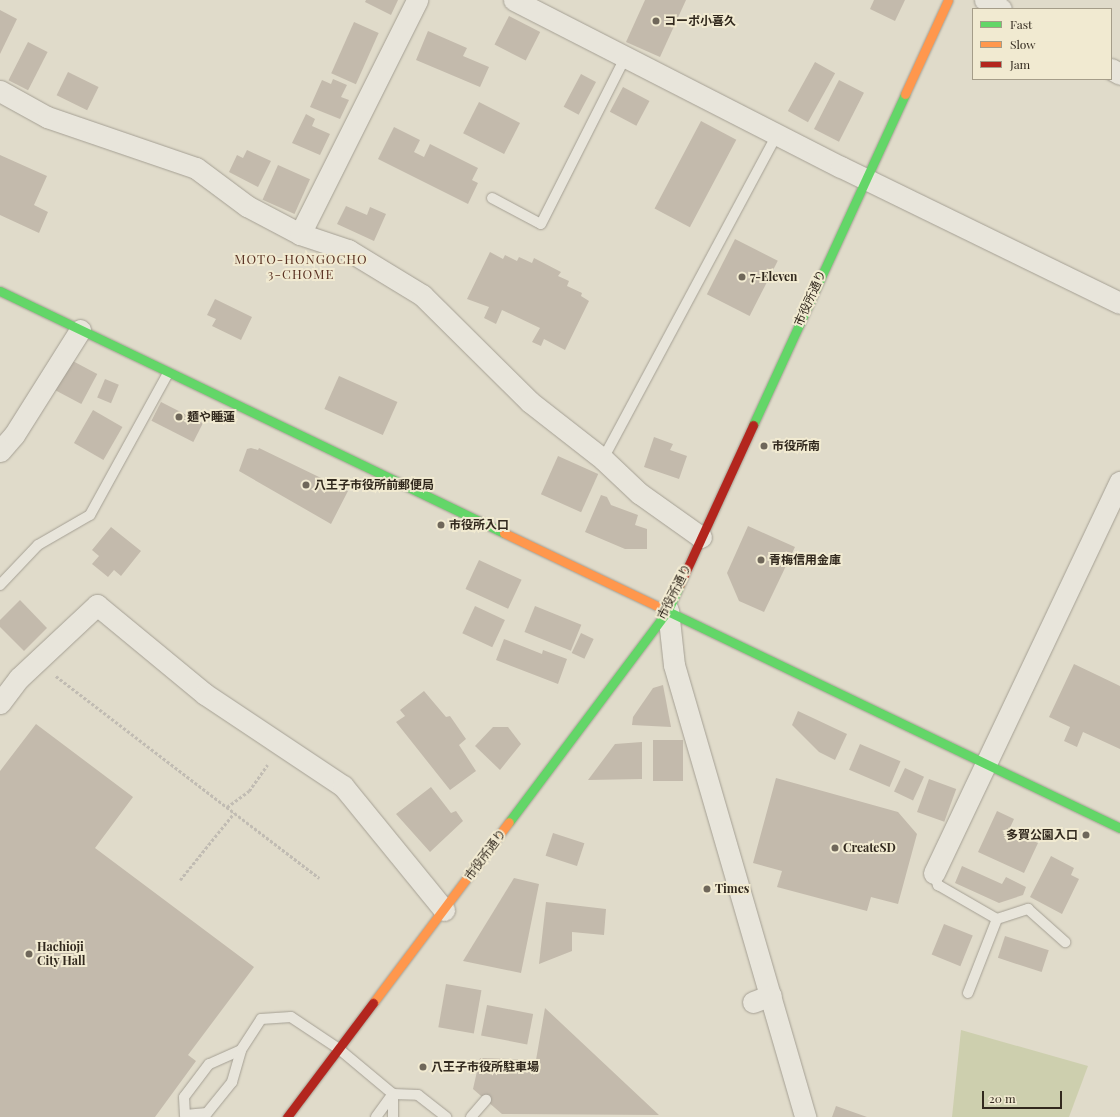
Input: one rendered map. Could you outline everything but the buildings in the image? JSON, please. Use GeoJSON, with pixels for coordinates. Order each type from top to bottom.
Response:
{"type":"FeatureCollection","features":[{"type":"Feature","properties":{"kind":"street"},"geometry":{"type":"LineString","coordinates":[[300,234],[417,0]]}},
{"type":"Feature","properties":{"kind":"street"},"geometry":{"type":"LineString","coordinates":[[514,0],[864,178],[1119,301]]}},
{"type":"Feature","properties":{"kind":"street","name":"市役所通り"},"geometry":{"type":"LineString","coordinates":[[288,1117],[668,610],[864,178],[948,0]]}},
{"type":"Feature","properties":{"kind":"street"},"geometry":{"type":"LineString","coordinates":[[984,0],[999,8]]}},
{"type":"Feature","properties":{"kind":"street"},"geometry":{"type":"LineString","coordinates":[[0,91],[47,117],[196,168],[247,206],[300,234],[348,250],[422,295],[530,402],[603,460],[639,493],[701,537]]}},
{"type":"Feature","properties":{"kind":"street"},"geometry":{"type":"LineString","coordinates":[[0,291],[168,373],[668,610],[1120,828]]}},
{"type":"Feature","properties":{"kind":"street"},"geometry":{"type":"LineString","coordinates":[[0,451],[14,435],[80,330]]}},
{"type":"Feature","properties":{"kind":"street"},"geometry":{"type":"LineString","coordinates":[[934,873],[988,765],[1120,482]]}},
{"type":"Feature","properties":{"kind":"street"},"geometry":{"type":"LineString","coordinates":[[0,703],[37,661],[96,605],[205,694],[343,786],[444,910]]}},
{"type":"Feature","properties":{"kind":"street"},"geometry":{"type":"LineString","coordinates":[[668,610],[674,665],[762,998],[805,1117]]}},
{"type":"Feature","properties":{"kind":"lane"},"geometry":{"type":"LineString","coordinates":[[492,198],[541,224],[626,56]]}},
{"type":"Feature","properties":{"kind":"lane"},"geometry":{"type":"LineString","coordinates":[[603,460],[778,134]]}},
{"type":"Feature","properties":{"kind":"lane"},"geometry":{"type":"LineString","coordinates":[[0,585],[38,545],[90,515],[168,373]]}},
{"type":"Feature","properties":{"kind":"lane"},"geometry":{"type":"LineString","coordinates":[[934,873],[938,885],[997,919],[1028,909],[1065,942]]}},
{"type":"Feature","properties":{"kind":"lane"},"geometry":{"type":"LineString","coordinates":[[968,992],[997,919]]}},
{"type":"Feature","properties":{"kind":"lane"},"geometry":{"type":"LineString","coordinates":[[241,1050],[209,1064],[184,1097],[185,1116],[207,1113],[232,1082],[241,1050],[261,1019],[291,1017],[338,1050],[394,1094],[418,1095],[446,1117]]}},
{"type":"Feature","properties":{"kind":"lane"},"geometry":{"type":"LineString","coordinates":[[376,1117],[394,1094]]}},
{"type":"Feature","properties":{"kind":"lane"},"geometry":{"type":"LineString","coordinates":[[393,1117],[394,1094]]}},
{"type":"Feature","properties":{"kind":"lane"},"geometry":{"type":"LineString","coordinates":[[471,1117],[486,1100]]}},
{"type":"Feature","properties":{"kind":"path"},"geometry":{"type":"LineString","coordinates":[[37,661],[318,878]]}},
{"type":"Feature","properties":{"kind":"path"},"geometry":{"type":"LineString","coordinates":[[227,807],[250,792],[281,744]]}},
{"type":"Feature","properties":{"kind":"path"},"geometry":{"type":"LineString","coordinates":[[180,880],[234,813],[227,807]]}},
{"type":"Feature","properties":{"kind":"green space"},"geometry":{"type":"Polygon","coordinates":[[[961,1030],[1088,1066],[1069,1117],[952,1117],[961,1030]]]}},
{"type":"Feature","properties":{"kind":"traffic: fast"},"geometry":{"type":"LineString","coordinates":[[753,425],[905,94]]}},
{"type":"Feature","properties":{"kind":"traffic: fast"},"geometry":{"type":"LineString","coordinates":[[0,291],[504,533]]}},
{"type":"Feature","properties":{"kind":"traffic: fast"},"geometry":{"type":"LineString","coordinates":[[509,822],[668,610],[680,584]]}},
{"type":"Feature","properties":{"kind":"traffic: fast"},"geometry":{"type":"LineString","coordinates":[[659,607],[1120,828]]}},
{"type":"Feature","properties":{"kind":"traffic: slow"},"geometry":{"type":"LineString","coordinates":[[905,94],[948,0]]}},
{"type":"Feature","properties":{"kind":"traffic: slow"},"geometry":{"type":"LineString","coordinates":[[504,533],[659,607]]}},
{"type":"Feature","properties":{"kind":"traffic: slow"},"geometry":{"type":"LineString","coordinates":[[373,1003],[509,822]]}},
{"type":"Feature","properties":{"kind":"traffic: jam"},"geometry":{"type":"LineString","coordinates":[[680,584],[753,425]]}},
{"type":"Feature","properties":{"kind":"traffic: jam"},"geometry":{"type":"LineString","coordinates":[[287,1117],[373,1003]]}},
{"type":"Feature","properties":{"kind":"place","name":"コーポ小喜久"},"geometry":{"type":"Point","coordinates":[656,21]}},
{"type":"Feature","properties":{"kind":"place","name":"7-Eleven"},"geometry":{"type":"Point","coordinates":[742,277]}},
{"type":"Feature","properties":{"kind":"place","name":"麺や睡蓮"},"geometry":{"type":"Point","coordinates":[179,417]}},
{"type":"Feature","properties":{"kind":"place","name":"市役所南"},"geometry":{"type":"Point","coordinates":[764,446]}},
{"type":"Feature","properties":{"kind":"place","name":"八王子市役所前郵便局"},"geometry":{"type":"Point","coordinates":[306,485]}},
{"type":"Feature","properties":{"kind":"place","name":"市役所入口"},"geometry":{"type":"Point","coordinates":[441,525]}},
{"type":"Feature","properties":{"kind":"place","name":"青梅信用金庫"},"geometry":{"type":"Point","coordinates":[761,560]}},
{"type":"Feature","properties":{"kind":"place","name":"多賀公園入口"},"geometry":{"type":"Point","coordinates":[1086,835]}},
{"type":"Feature","properties":{"kind":"place","name":"CreateSD"},"geometry":{"type":"Point","coordinates":[835,848]}},
{"type":"Feature","properties":{"kind":"place","name":"Times"},"geometry":{"type":"Point","coordinates":[707,889]}},
{"type":"Feature","properties":{"kind":"place","name":"Hachioji City Hall"},"geometry":{"type":"Point","coordinates":[29,954]}},
{"type":"Feature","properties":{"kind":"place","name":"八王子市役所駐車場"},"geometry":{"type":"Point","coordinates":[423,1067]}},
{"type":"Feature","properties":{"kind":"district","name":"MOTO-HONGOCHO 3-CHOME"},"geometry":{"type":"Point","coordinates":[301,268]}}]}
